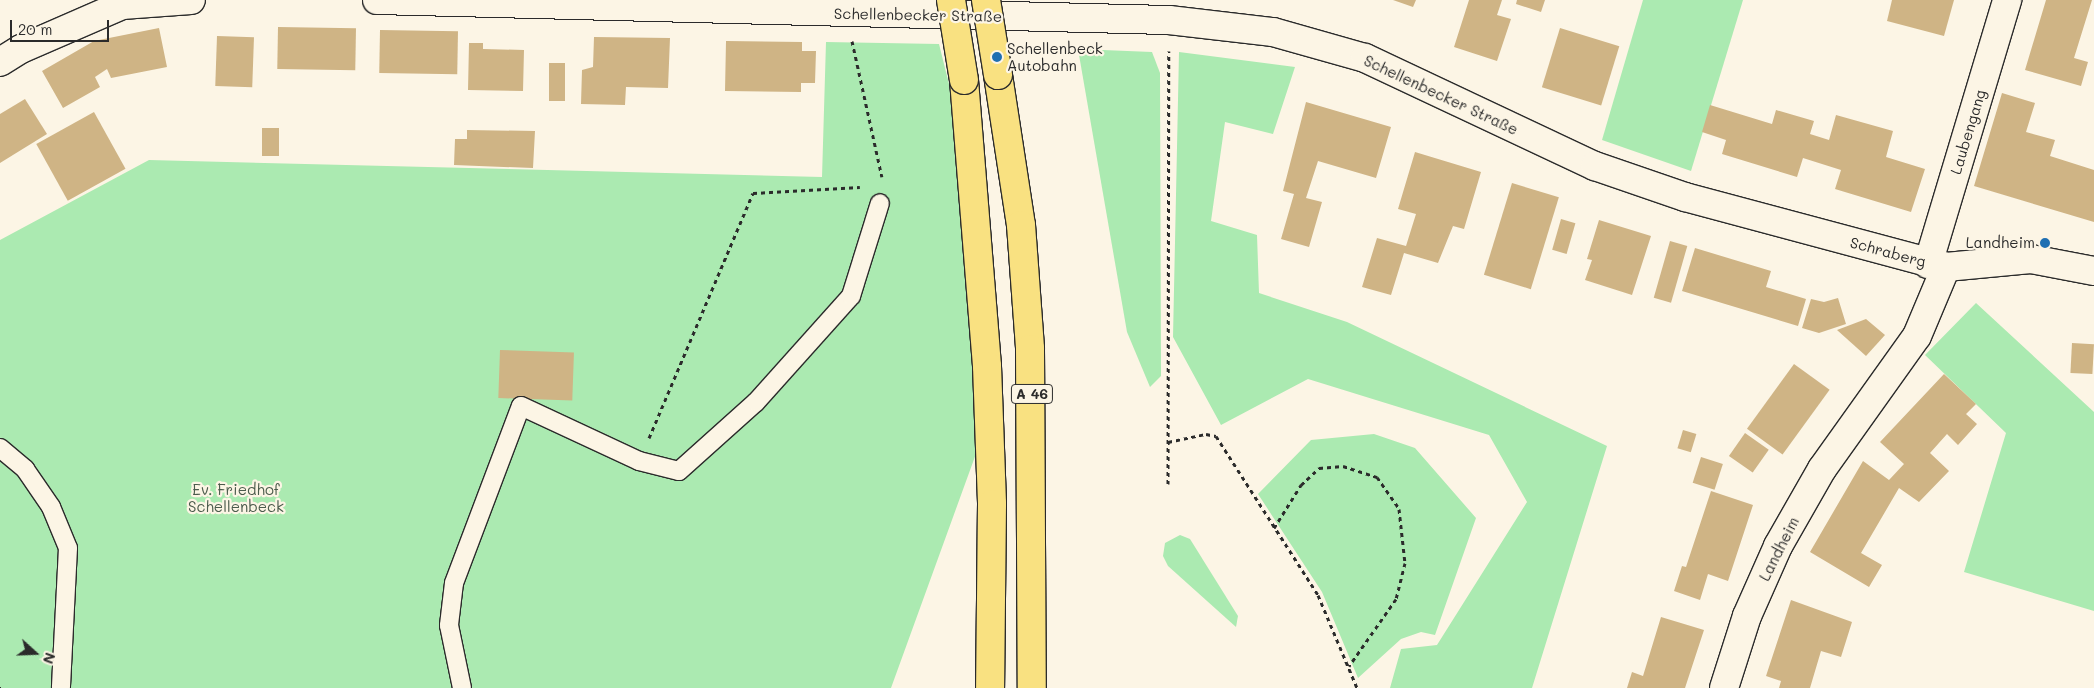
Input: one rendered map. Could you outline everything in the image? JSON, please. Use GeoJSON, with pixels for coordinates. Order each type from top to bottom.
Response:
{"type":"FeatureCollection","features":[{"type":"Feature","properties":{"kind":"highway","name":"A 46"},"geometry":{"type":"LineString","coordinates":[[951,0],[964,80],[987,366],[992,504],[990,688]]}},
{"type":"Feature","properties":{"kind":"highway","name":"A 46"},"geometry":{"type":"LineString","coordinates":[[986,0],[1021,225],[1030,349],[1032,688]]}},
{"type":"Feature","properties":{"kind":"street"},"geometry":{"type":"LineString","coordinates":[[0,62],[122,5],[191,0]]}},
{"type":"Feature","properties":{"kind":"street","name":"Schellenbecker Straße"},"geometry":{"type":"LineString","coordinates":[[377,0],[626,4],[846,14],[1100,9],[1169,20],[1273,32],[1365,58],[1595,166],[1685,197]]}},
{"type":"Feature","properties":{"kind":"street","name":"Laubengang"},"geometry":{"type":"LineString","coordinates":[[1937,265],[2007,0]]}},
{"type":"Feature","properties":{"kind":"street","name":"Schraberg"},"geometry":{"type":"LineString","coordinates":[[1685,197],[1937,265],[2031,259],[2094,271]]}},
{"type":"Feature","properties":{"kind":"street","name":"Landheim"},"geometry":{"type":"LineString","coordinates":[[1724,688],[1747,616],[1778,546],[1822,469],[1917,336],[1937,265]]}},
{"type":"Feature","properties":{"kind":"lane"},"geometry":{"type":"LineString","coordinates":[[462,688],[449,626],[454,583],[521,406],[639,461],[679,471],[756,402],[851,296],[880,203]]}},
{"type":"Feature","properties":{"kind":"lane"},"geometry":{"type":"LineString","coordinates":[[0,448],[25,469],[36,484],[51,507],[68,548],[61,688]]}},
{"type":"Feature","properties":{"kind":"path"},"geometry":{"type":"LineString","coordinates":[[846,14],[883,186]]}},
{"type":"Feature","properties":{"kind":"path"},"geometry":{"type":"LineString","coordinates":[[1168,484],[1169,20]]}},
{"type":"Feature","properties":{"kind":"path"},"geometry":{"type":"LineString","coordinates":[[639,461],[752,193],[865,187]]}},
{"type":"Feature","properties":{"kind":"path"},"geometry":{"type":"LineString","coordinates":[[1168,442],[1206,434],[1216,436],[1318,595],[1357,688]]}},
{"type":"Feature","properties":{"kind":"path"},"geometry":{"type":"LineString","coordinates":[[1274,528],[1301,485],[1319,468],[1344,466],[1377,477],[1399,508],[1405,563],[1396,599],[1349,666]]}},
{"type":"Feature","properties":{"kind":"green space"},"geometry":{"type":"Polygon","coordinates":[[[1643,0],[1743,0],[1691,171],[1602,140],[1643,0]]]}},
{"type":"Feature","properties":{"kind":"green space","name":"Ev. Friedhof Schellenbeck"},"geometry":{"type":"Polygon","coordinates":[[[826,42],[939,44],[950,88],[973,268],[977,451],[891,688],[0,688],[0,240],[149,160],[822,177],[826,42]]]}},
{"type":"Feature","properties":{"kind":"green space"},"geometry":{"type":"Polygon","coordinates":[[[1078,49],[1152,52],[1160,73],[1161,376],[1150,387],[1127,332],[1078,49]]]}},
{"type":"Feature","properties":{"kind":"green space"},"geometry":{"type":"Polygon","coordinates":[[[1179,52],[1295,67],[1273,134],[1225,122],[1211,221],[1257,235],[1259,293],[1347,322],[1607,446],[1532,688],[1390,688],[1401,649],[1437,645],[1527,502],[1489,435],[1308,379],[1221,425],[1173,337],[1179,52]]]}},
{"type":"Feature","properties":{"kind":"green space"},"geometry":{"type":"Polygon","coordinates":[[[1976,303],[2094,412],[2094,611],[1964,572],[2006,433],[1925,355],[1976,303]]]}},
{"type":"Feature","properties":{"kind":"green space"},"geometry":{"type":"Polygon","coordinates":[[[1374,434],[1415,448],[1476,518],[1435,635],[1421,632],[1401,639],[1358,678],[1322,592],[1258,494],[1311,440],[1374,434]]]}},
{"type":"Feature","properties":{"kind":"green space"},"geometry":{"type":"Polygon","coordinates":[[[1180,535],[1190,539],[1238,616],[1236,627],[1168,566],[1163,556],[1165,543],[1180,535]]]}},
{"type":"Feature","properties":{"kind":"building"},"geometry":{"type":"Polygon","coordinates":[[[1393,0],[1416,0],[1413,7],[1393,0]]]}},
{"type":"Feature","properties":{"kind":"building"},"geometry":{"type":"Polygon","coordinates":[[[1469,0],[1502,0],[1497,15],[1511,19],[1497,61],[1454,47],[1469,0]]]}},
{"type":"Feature","properties":{"kind":"building"},"geometry":{"type":"Polygon","coordinates":[[[1517,0],[1545,0],[1541,12],[1516,4],[1517,0]]]}},
{"type":"Feature","properties":{"kind":"building"},"geometry":{"type":"Polygon","coordinates":[[[1892,0],[1954,0],[1944,36],[1887,21],[1892,0]]]}},
{"type":"Feature","properties":{"kind":"building"},"geometry":{"type":"Polygon","coordinates":[[[2046,0],[2092,0],[2074,58],[2088,62],[2081,86],[2025,70],[2046,0]]]}},
{"type":"Feature","properties":{"kind":"building"},"geometry":{"type":"Polygon","coordinates":[[[278,27],[356,28],[355,70],[277,69],[278,27]]]}},
{"type":"Feature","properties":{"kind":"building"},"geometry":{"type":"Polygon","coordinates":[[[159,28],[167,67],[111,78],[107,69],[95,77],[100,87],[63,108],[42,71],[94,41],[159,28]]]}},
{"type":"Feature","properties":{"kind":"building"},"geometry":{"type":"Polygon","coordinates":[[[1560,28],[1619,46],[1601,105],[1542,87],[1560,28]]]}},
{"type":"Feature","properties":{"kind":"building"},"geometry":{"type":"Polygon","coordinates":[[[380,30],[458,31],[457,74],[379,73],[380,30]]]}},
{"type":"Feature","properties":{"kind":"building"},"geometry":{"type":"Polygon","coordinates":[[[217,36],[254,37],[252,87],[215,86],[217,36]]]}},
{"type":"Feature","properties":{"kind":"building"},"geometry":{"type":"Polygon","coordinates":[[[594,37],[670,38],[668,88],[626,87],[625,105],[581,104],[582,70],[593,67],[594,37]]]}},
{"type":"Feature","properties":{"kind":"building"},"geometry":{"type":"Polygon","coordinates":[[[726,41],[802,42],[802,51],[816,51],[815,83],[801,83],[801,92],[725,91],[726,41]]]}},
{"type":"Feature","properties":{"kind":"building"},"geometry":{"type":"Polygon","coordinates":[[[469,43],[483,43],[483,49],[524,50],[523,91],[468,90],[469,43]]]}},
{"type":"Feature","properties":{"kind":"building"},"geometry":{"type":"Polygon","coordinates":[[[549,63],[565,63],[565,101],[549,101],[549,63]]]}},
{"type":"Feature","properties":{"kind":"building"},"geometry":{"type":"Polygon","coordinates":[[[2002,93],[2035,103],[2026,132],[2055,140],[2050,156],[2094,170],[2094,222],[1974,186],[2002,93]]]}},
{"type":"Feature","properties":{"kind":"building"},"geometry":{"type":"Polygon","coordinates":[[[25,99],[47,134],[0,163],[0,114],[25,99]]]}},
{"type":"Feature","properties":{"kind":"building"},"geometry":{"type":"Polygon","coordinates":[[[1306,102],[1391,127],[1376,178],[1318,161],[1306,198],[1322,202],[1309,247],[1281,239],[1294,194],[1283,191],[1306,102]]]}},
{"type":"Feature","properties":{"kind":"building"},"geometry":{"type":"Polygon","coordinates":[[[1710,105],[1772,124],[1776,110],[1814,121],[1810,134],[1829,140],[1836,115],[1893,131],[1886,157],[1925,169],[1911,212],[1835,189],[1841,170],[1803,158],[1797,177],[1722,154],[1726,140],[1702,132],[1710,105]]]}},
{"type":"Feature","properties":{"kind":"building"},"geometry":{"type":"Polygon","coordinates":[[[94,112],[126,169],[68,201],[36,144],[94,112]]]}},
{"type":"Feature","properties":{"kind":"building"},"geometry":{"type":"Polygon","coordinates":[[[262,128],[279,128],[279,156],[262,156],[262,128]]]}},
{"type":"Feature","properties":{"kind":"building"},"geometry":{"type":"Polygon","coordinates":[[[467,130],[535,131],[533,168],[454,165],[455,139],[467,139],[467,130]]]}},
{"type":"Feature","properties":{"kind":"building"},"geometry":{"type":"Polygon","coordinates":[[[1415,152],[1481,172],[1464,229],[1453,226],[1438,263],[1404,253],[1391,295],[1362,287],[1377,238],[1406,246],[1416,214],[1398,209],[1415,152]]]}},
{"type":"Feature","properties":{"kind":"building"},"geometry":{"type":"Polygon","coordinates":[[[1512,183],[1559,197],[1531,289],[1484,275],[1512,183]]]}},
{"type":"Feature","properties":{"kind":"building"},"geometry":{"type":"Polygon","coordinates":[[[1561,219],[1575,223],[1567,254],[1552,250],[1561,219]]]}},
{"type":"Feature","properties":{"kind":"building"},"geometry":{"type":"Polygon","coordinates":[[[1599,220],[1651,236],[1632,295],[1585,280],[1592,260],[1587,259],[1599,220]]]}},
{"type":"Feature","properties":{"kind":"building"},"geometry":{"type":"Polygon","coordinates":[[[1670,241],[1687,246],[1671,303],[1654,298],[1670,241]]]}},
{"type":"Feature","properties":{"kind":"building"},"geometry":{"type":"Polygon","coordinates":[[[1695,248],[1771,271],[1766,287],[1806,299],[1798,326],[1682,291],[1695,248]]]}},
{"type":"Feature","properties":{"kind":"building"},"geometry":{"type":"Polygon","coordinates":[[[1838,298],[1846,324],[1819,333],[1802,328],[1811,299],[1824,302],[1838,298]]]}},
{"type":"Feature","properties":{"kind":"building"},"geometry":{"type":"Polygon","coordinates":[[[1866,319],[1885,335],[1866,356],[1837,330],[1866,319]]]}},
{"type":"Feature","properties":{"kind":"building"},"geometry":{"type":"Polygon","coordinates":[[[2072,343],[2094,344],[2092,374],[2070,373],[2072,343]]]}},
{"type":"Feature","properties":{"kind":"building"},"geometry":{"type":"Polygon","coordinates":[[[500,350],[574,353],[572,401],[498,398],[500,350]]]}},
{"type":"Feature","properties":{"kind":"building"},"geometry":{"type":"Polygon","coordinates":[[[1794,364],[1830,390],[1783,455],[1747,429],[1794,364]]]}},
{"type":"Feature","properties":{"kind":"building"},"geometry":{"type":"Polygon","coordinates":[[[1944,374],[1976,404],[1966,414],[1977,424],[1958,445],[1947,434],[1930,453],[1949,471],[1919,502],[1899,488],[1861,553],[1882,565],[1869,587],[1810,552],[1863,461],[1889,480],[1904,464],[1880,442],[1944,374]]]}},
{"type":"Feature","properties":{"kind":"building"},"geometry":{"type":"Polygon","coordinates":[[[1683,430],[1696,434],[1691,452],[1677,448],[1683,430]]]}},
{"type":"Feature","properties":{"kind":"building"},"geometry":{"type":"Polygon","coordinates":[[[1745,433],[1769,450],[1753,473],[1729,456],[1745,433]]]}},
{"type":"Feature","properties":{"kind":"building"},"geometry":{"type":"Polygon","coordinates":[[[1701,457],[1723,464],[1715,490],[1693,483],[1701,457]]]}},
{"type":"Feature","properties":{"kind":"building"},"geometry":{"type":"Polygon","coordinates":[[[1711,491],[1753,505],[1728,581],[1708,574],[1700,600],[1674,591],[1682,566],[1686,567],[1711,491]]]}},
{"type":"Feature","properties":{"kind":"building"},"geometry":{"type":"Polygon","coordinates":[[[1791,600],[1852,622],[1841,657],[1821,651],[1810,688],[1779,688],[1781,681],[1766,676],[1791,600]]]}},
{"type":"Feature","properties":{"kind":"building"},"geometry":{"type":"Polygon","coordinates":[[[1661,617],[1704,630],[1685,688],[1627,688],[1632,672],[1643,676],[1661,617]]]}},
{"type":"Feature","properties":{"kind":"place","name":"Schellenbeck Autobahn"},"geometry":{"type":"Point","coordinates":[997,57]}},
{"type":"Feature","properties":{"kind":"place","name":"Landheim"},"geometry":{"type":"Point","coordinates":[2045,243]}}]}
